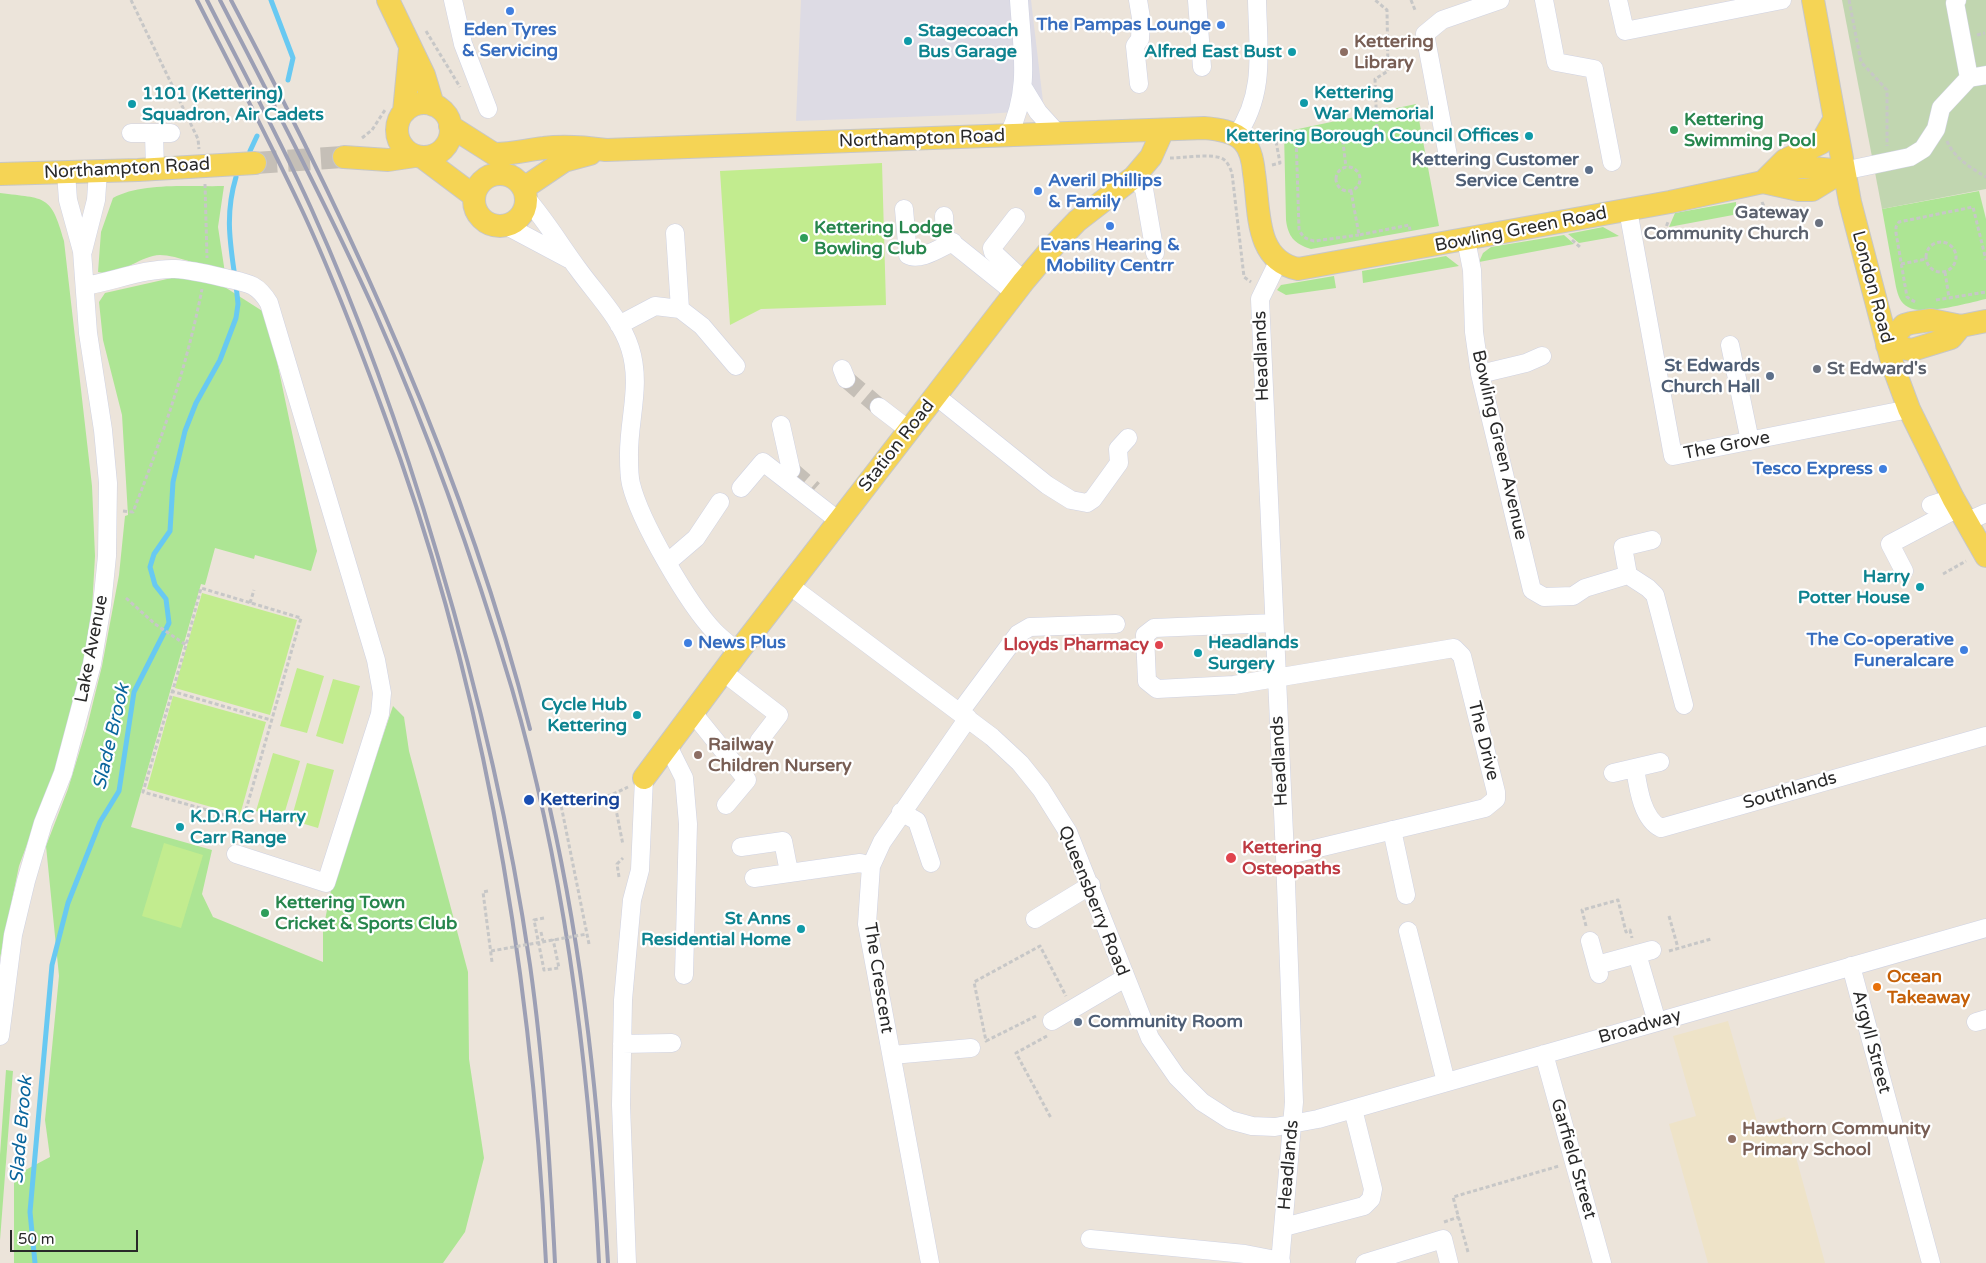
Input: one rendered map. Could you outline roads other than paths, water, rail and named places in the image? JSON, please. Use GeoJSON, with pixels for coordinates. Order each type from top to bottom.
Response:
{"type":"FeatureCollection","features":[{"type":"Feature","properties":{"kind":"main road"},"geometry":{"type":"LineString","coordinates":[[388,0],[424,75],[433,105]]}},
{"type":"Feature","properties":{"kind":"main road","name":"London Road"},"geometry":{"type":"LineString","coordinates":[[1813,0],[1852,213],[1887,344],[1909,409],[1966,510],[1976,558]]}},
{"type":"Feature","properties":{"kind":"main road"},"geometry":{"type":"LineString","coordinates":[[398,110],[418,104],[433,105],[444,113],[450,126],[450,135],[440,151],[432,156],[388,160],[344,157],[380,143],[390,136],[398,110],[410,49]]}},
{"type":"Feature","properties":{"kind":"main road"},"geometry":{"type":"LineString","coordinates":[[398,110],[398,137],[404,148],[419,156],[474,196]]}},
{"type":"Feature","properties":{"kind":"main road"},"geometry":{"type":"LineString","coordinates":[[1768,177],[1785,160],[1821,143],[1834,120]]}},
{"type":"Feature","properties":{"kind":"main road"},"geometry":{"type":"LineString","coordinates":[[450,126],[512,176],[526,194],[522,216],[507,226],[496,226],[487,223],[479,216],[475,207],[474,196],[483,180],[499,167]]}},
{"type":"Feature","properties":{"kind":"main road","name":"Northampton Road"},"geometry":{"type":"LineString","coordinates":[[499,167],[516,154],[545,148],[578,146],[606,150],[1204,128],[1236,136]]}},
{"type":"Feature","properties":{"kind":"main road","name":"Station Road"},"geometry":{"type":"LineString","coordinates":[[644,778],[789,585],[1019,287],[1057,242],[1077,222],[1134,177],[1151,157],[1163,130]]}},
{"type":"Feature","properties":{"kind":"main road"},"geometry":{"type":"LineString","coordinates":[[1236,136],[1247,146],[1251,155],[1264,243],[1278,262]]}},
{"type":"Feature","properties":{"kind":"main road","name":"Northampton Road"},"geometry":{"type":"LineString","coordinates":[[526,194],[564,161],[606,150]]}},
{"type":"Feature","properties":{"kind":"main road","name":"Northampton Road"},"geometry":{"type":"LineString","coordinates":[[0,174],[155,170],[255,164]]}},
{"type":"Feature","properties":{"kind":"main road","name":"Bowling Green Road"},"geometry":{"type":"LineString","coordinates":[[1278,262],[1298,269],[1316,267],[1628,210],[1768,177],[1802,167],[1843,171]]}},
{"type":"Feature","properties":{"kind":"main road"},"geometry":{"type":"LineString","coordinates":[[1812,190],[1843,171]]}},
{"type":"Feature","properties":{"kind":"main road","name":"Bowling Green Road"},"geometry":{"type":"LineString","coordinates":[[1768,177],[1798,190],[1812,190]]}},
{"type":"Feature","properties":{"kind":"main road"},"geometry":{"type":"LineString","coordinates":[[1812,190],[1833,201],[1840,209],[1852,213]]}},
{"type":"Feature","properties":{"kind":"main road"},"geometry":{"type":"LineString","coordinates":[[1887,344],[1904,325],[1911,323],[1931,320],[1961,326],[1986,321]]}},
{"type":"Feature","properties":{"kind":"street"},"geometry":{"type":"LineString","coordinates":[[453,0],[462,44],[488,109]]}},
{"type":"Feature","properties":{"kind":"street"},"geometry":{"type":"LineString","coordinates":[[1008,136],[1019,114],[1024,89],[1019,0]]}},
{"type":"Feature","properties":{"kind":"street"},"geometry":{"type":"LineString","coordinates":[[1138,0],[1141,18],[1140,39],[1135,46],[1139,84]]}},
{"type":"Feature","properties":{"kind":"street"},"geometry":{"type":"LineString","coordinates":[[1196,0],[1202,67]]}},
{"type":"Feature","properties":{"kind":"street"},"geometry":{"type":"LineString","coordinates":[[1236,136],[1247,120],[1258,85],[1257,0]]}},
{"type":"Feature","properties":{"kind":"street"},"geometry":{"type":"LineString","coordinates":[[1448,156],[1425,34],[1442,20],[1500,0]]}},
{"type":"Feature","properties":{"kind":"street"},"geometry":{"type":"LineString","coordinates":[[1544,0],[1556,62],[1594,69],[1612,162]]}},
{"type":"Feature","properties":{"kind":"street"},"geometry":{"type":"LineString","coordinates":[[1618,0],[1625,31],[1782,0]]}},
{"type":"Feature","properties":{"kind":"street"},"geometry":{"type":"LineString","coordinates":[[1843,171],[1910,157],[1923,149],[1936,128],[1941,108],[1977,77],[1955,3],[1957,0]]}},
{"type":"Feature","properties":{"kind":"street"},"geometry":{"type":"LineString","coordinates":[[1024,89],[1038,112],[1058,134]]}},
{"type":"Feature","properties":{"kind":"street"},"geometry":{"type":"LineString","coordinates":[[131,133],[163,133],[155,170]]}},
{"type":"Feature","properties":{"kind":"street","name":"Lake Avenue"},"geometry":{"type":"LineString","coordinates":[[82,251],[96,200],[98,172]]}},
{"type":"Feature","properties":{"kind":"street","name":"Lake Avenue"},"geometry":{"type":"LineString","coordinates":[[0,1036],[13,935],[33,853],[63,773],[92,664],[102,605],[107,556],[108,483],[103,430],[88,333],[82,251],[68,200],[66,173]]}},
{"type":"Feature","properties":{"kind":"street"},"geometry":{"type":"LineString","coordinates":[[1134,177],[1144,189],[1155,253]]}},
{"type":"Feature","properties":{"kind":"street"},"geometry":{"type":"LineString","coordinates":[[526,194],[619,325],[630,347],[635,368],[636,389],[628,456],[631,483],[644,519],[690,598],[714,631],[738,652]]}},
{"type":"Feature","properties":{"kind":"street"},"geometry":{"type":"LineString","coordinates":[[904,209],[908,255],[910,257],[918,257],[952,242]]}},
{"type":"Feature","properties":{"kind":"street","name":"The Grove"},"geometry":{"type":"LineString","coordinates":[[1628,210],[1673,456],[1909,409]]}},
{"type":"Feature","properties":{"kind":"street"},"geometry":{"type":"LineString","coordinates":[[944,216],[945,236],[1019,287]]}},
{"type":"Feature","properties":{"kind":"street"},"geometry":{"type":"LineString","coordinates":[[1016,217],[992,248],[992,252],[1019,287]]}},
{"type":"Feature","properties":{"kind":"street"},"geometry":{"type":"LineString","coordinates":[[507,226],[572,260]]}},
{"type":"Feature","properties":{"kind":"street"},"geometry":{"type":"LineString","coordinates":[[675,233],[680,309]]}},
{"type":"Feature","properties":{"kind":"street","name":"Bowling Green Avenue"},"geometry":{"type":"LineString","coordinates":[[1466,240],[1472,270],[1474,332],[1480,374],[1532,590],[1544,597],[1573,596],[1585,588],[1628,575]]}},
{"type":"Feature","properties":{"kind":"street","name":"Headlands"},"geometry":{"type":"LineString","coordinates":[[1278,262],[1260,298],[1285,856],[1293,1125],[1280,1262]]}},
{"type":"Feature","properties":{"kind":"street"},"geometry":{"type":"LineString","coordinates":[[85,286],[155,270],[174,269],[210,274],[251,284],[261,290],[269,303],[376,660],[382,693],[380,714],[326,883],[236,854]]}},
{"type":"Feature","properties":{"kind":"street"},"geometry":{"type":"LineString","coordinates":[[619,325],[655,306],[680,309],[702,326],[736,366]]}},
{"type":"Feature","properties":{"kind":"street"},"geometry":{"type":"LineString","coordinates":[[1730,345],[1750,441]]}},
{"type":"Feature","properties":{"kind":"street"},"geometry":{"type":"LineString","coordinates":[[1480,374],[1526,363],[1542,356]]}},
{"type":"Feature","properties":{"kind":"street"},"geometry":{"type":"LineString","coordinates":[[936,396],[1048,485],[1077,503],[1087,503],[1092,499],[1119,463],[1118,449],[1128,438]]}},
{"type":"Feature","properties":{"kind":"street"},"geometry":{"type":"LineString","coordinates":[[879,407],[909,430]]}},
{"type":"Feature","properties":{"kind":"street"},"geometry":{"type":"LineString","coordinates":[[781,425],[791,470]]}},
{"type":"Feature","properties":{"kind":"street"},"geometry":{"type":"LineString","coordinates":[[741,488],[763,462],[842,517]]}},
{"type":"Feature","properties":{"kind":"street"},"geometry":{"type":"LineString","coordinates":[[814,490],[842,517]]}},
{"type":"Feature","properties":{"kind":"street"},"geometry":{"type":"LineString","coordinates":[[668,562],[696,538],[720,502]]}},
{"type":"Feature","properties":{"kind":"street"},"geometry":{"type":"LineString","coordinates":[[1930,505],[1966,510]]}},
{"type":"Feature","properties":{"kind":"street"},"geometry":{"type":"LineString","coordinates":[[1904,571],[1890,544],[1966,510]]}},
{"type":"Feature","properties":{"kind":"street"},"geometry":{"type":"LineString","coordinates":[[1652,540],[1623,547],[1628,575],[1655,595],[1684,705]]}},
{"type":"Feature","properties":{"kind":"street","name":"Queensberry Road"},"geometry":{"type":"LineString","coordinates":[[789,585],[964,715],[1020,763],[1041,789],[1068,832],[1150,1038],[1177,1076],[1202,1102],[1230,1120],[1263,1127],[1293,1125]]}},
{"type":"Feature","properties":{"kind":"street"},"geometry":{"type":"LineString","coordinates":[[1274,623],[1154,628],[1145,635],[1147,680],[1157,689],[1234,684],[1276,678]]}},
{"type":"Feature","properties":{"kind":"street","name":"The Crescent"},"geometry":{"type":"LineString","coordinates":[[930,1263],[867,924],[871,866],[882,842],[901,812],[1018,634],[1030,626],[1116,624]]}},
{"type":"Feature","properties":{"kind":"street","name":"The Drive"},"geometry":{"type":"LineString","coordinates":[[1276,678],[1447,647],[1459,650],[1496,792],[1496,799],[1485,808],[1285,856]]}},
{"type":"Feature","properties":{"kind":"street"},"geometry":{"type":"LineString","coordinates":[[723,672],[779,715],[759,741]]}},
{"type":"Feature","properties":{"kind":"street"},"geometry":{"type":"LineString","coordinates":[[694,713],[747,780],[726,805]]}},
{"type":"Feature","properties":{"kind":"street","name":"Southlands"},"geometry":{"type":"LineString","coordinates":[[1635,768],[1638,786],[1650,821],[1661,828],[1986,736]]}},
{"type":"Feature","properties":{"kind":"street"},"geometry":{"type":"LineString","coordinates":[[668,746],[684,778],[688,824],[684,975]]}},
{"type":"Feature","properties":{"kind":"street"},"geometry":{"type":"LineString","coordinates":[[1613,773],[1660,762]]}},
{"type":"Feature","properties":{"kind":"street"},"geometry":{"type":"LineString","coordinates":[[628,1263],[622,1153],[622,1044],[624,984],[632,900],[640,870],[644,778]]}},
{"type":"Feature","properties":{"kind":"street"},"geometry":{"type":"LineString","coordinates":[[901,812],[917,821],[931,863]]}},
{"type":"Feature","properties":{"kind":"street"},"geometry":{"type":"LineString","coordinates":[[1392,830],[1406,895]]}},
{"type":"Feature","properties":{"kind":"street"},"geometry":{"type":"LineString","coordinates":[[741,847],[783,841],[789,872]]}},
{"type":"Feature","properties":{"kind":"street"},"geometry":{"type":"LineString","coordinates":[[754,878],[860,863],[871,866]]}},
{"type":"Feature","properties":{"kind":"street"},"geometry":{"type":"LineString","coordinates":[[1035,919],[1091,886]]}},
{"type":"Feature","properties":{"kind":"street","name":"Broadway"},"geometry":{"type":"LineString","coordinates":[[1293,1125],[1986,928]]}},
{"type":"Feature","properties":{"kind":"street"},"geometry":{"type":"LineString","coordinates":[[1408,931],[1446,1082]]}},
{"type":"Feature","properties":{"kind":"street"},"geometry":{"type":"LineString","coordinates":[[1590,941],[1598,970],[1645,952],[1657,1022]]}},
{"type":"Feature","properties":{"kind":"street","name":"Argyll Street"},"geometry":{"type":"LineString","coordinates":[[1851,966],[1931,1263]]}},
{"type":"Feature","properties":{"kind":"street"},"geometry":{"type":"LineString","coordinates":[[1052,1021],[1125,978]]}},
{"type":"Feature","properties":{"kind":"street"},"geometry":{"type":"LineString","coordinates":[[622,1044],[672,1043]]}},
{"type":"Feature","properties":{"kind":"street"},"geometry":{"type":"LineString","coordinates":[[892,1055],[971,1048]]}},
{"type":"Feature","properties":{"kind":"street","name":"Garfield Street"},"geometry":{"type":"LineString","coordinates":[[1544,1054],[1602,1263]]}},
{"type":"Feature","properties":{"kind":"street"},"geometry":{"type":"LineString","coordinates":[[1284,1227],[1364,1206],[1372,1199],[1373,1189],[1353,1109]]}},
{"type":"Feature","properties":{"kind":"street"},"geometry":{"type":"LineString","coordinates":[[1090,1238],[1245,1254],[1280,1262]]}},
{"type":"Feature","properties":{"kind":"street"},"geometry":{"type":"LineString","coordinates":[[1365,1263],[1443,1239],[1450,1263]]}},
{"type":"Feature","properties":{"kind":"waterway","name":"Slade Brook"},"geometry":{"type":"LineString","coordinates":[[271,0],[293,58],[288,80]]}},
{"type":"Feature","properties":{"kind":"waterway","name":"Slade Brook"},"geometry":{"type":"LineString","coordinates":[[250,151],[257,136]]}},
{"type":"Feature","properties":{"kind":"waterway","name":"Slade Brook"},"geometry":{"type":"LineString","coordinates":[[35,1263],[30,1212],[52,965],[68,903],[100,822],[119,791],[134,692],[169,623],[166,599],[155,585],[150,567],[154,554],[170,531],[173,482],[185,431],[196,403],[220,360],[236,318],[238,304],[229,225],[232,194],[236,177]]}},
{"type":"Feature","properties":{"kind":"tunnel"},"geometry":{"type":"LineString","coordinates":[[255,163],[344,157]]}},
{"type":"Feature","properties":{"kind":"tunnel"},"geometry":{"type":"LineString","coordinates":[[846,379],[879,407]]}},
{"type":"Feature","properties":{"kind":"tunnel"},"geometry":{"type":"LineString","coordinates":[[791,470],[814,490]]}},
{"type":"Feature","properties":{"kind":"railway"},"geometry":{"type":"LineString","coordinates":[[197,0],[288,182],[334,283],[383,411],[419,514],[450,619],[476,724],[498,831],[515,938],[529,1046],[539,1154],[546,1263]]}},
{"type":"Feature","properties":{"kind":"railway"},"geometry":{"type":"LineString","coordinates":[[207,0],[299,182],[330,251],[381,380],[425,512],[453,607],[492,760],[522,913],[535,1002],[543,1077],[555,1263]]}},
{"type":"Feature","properties":{"kind":"railway"},"geometry":{"type":"LineString","coordinates":[[220,0],[338,233],[395,358],[432,451],[466,546],[512,689],[531,759],[547,830],[561,901],[572,973],[589,1118],[599,1263]]}},
{"type":"Feature","properties":{"kind":"railway"},"geometry":{"type":"LineString","coordinates":[[231,0],[320,176],[363,266],[402,356],[439,447],[473,540],[504,634],[530,729]]}},
{"type":"Feature","properties":{"kind":"railway"},"geometry":{"type":"LineString","coordinates":[[550,809],[562,865],[581,978],[595,1091],[608,1263]]}},
{"type":"Feature","properties":{"kind":"place","name":"Eden Tyres & Servicing"},"geometry":{"type":"Point","coordinates":[510,11]}},
{"type":"Feature","properties":{"kind":"place","name":"The Pampas Lounge"},"geometry":{"type":"Point","coordinates":[1221,25]}},
{"type":"Feature","properties":{"kind":"place","name":"Stagecoach Bus Garage"},"geometry":{"type":"Point","coordinates":[908,41]}},
{"type":"Feature","properties":{"kind":"place","name":"Alfred East Bust"},"geometry":{"type":"Point","coordinates":[1292,52]}},
{"type":"Feature","properties":{"kind":"place","name":"Kettering Library"},"geometry":{"type":"Point","coordinates":[1344,52]}},
{"type":"Feature","properties":{"kind":"place","name":"Kettering War Memorial"},"geometry":{"type":"Point","coordinates":[1304,103]}},
{"type":"Feature","properties":{"kind":"place","name":"1101 (Kettering) Squadron, Air Cadets"},"geometry":{"type":"Point","coordinates":[132,104]}},
{"type":"Feature","properties":{"kind":"place","name":"Kettering Swimming Pool"},"geometry":{"type":"Point","coordinates":[1674,130]}},
{"type":"Feature","properties":{"kind":"place","name":"Kettering Borough Council Offices"},"geometry":{"type":"Point","coordinates":[1529,136]}},
{"type":"Feature","properties":{"kind":"place","name":"Kettering Customer Service Centre"},"geometry":{"type":"Point","coordinates":[1589,170]}},
{"type":"Feature","properties":{"kind":"place","name":"Averil Phillips & Family"},"geometry":{"type":"Point","coordinates":[1038,191]}},
{"type":"Feature","properties":{"kind":"place","name":"Gateway Community Church"},"geometry":{"type":"Point","coordinates":[1819,223]}},
{"type":"Feature","properties":{"kind":"place","name":"Evans Hearing & Mobility Centrr"},"geometry":{"type":"Point","coordinates":[1110,226]}},
{"type":"Feature","properties":{"kind":"place","name":"Kettering Lodge Bowling Club"},"geometry":{"type":"Point","coordinates":[804,238]}},
{"type":"Feature","properties":{"kind":"place","name":"St Edward's"},"geometry":{"type":"Point","coordinates":[1817,369]}},
{"type":"Feature","properties":{"kind":"place","name":"St Edwards Church Hall"},"geometry":{"type":"Point","coordinates":[1770,376]}},
{"type":"Feature","properties":{"kind":"place","name":"Tesco Express"},"geometry":{"type":"Point","coordinates":[1883,469]}},
{"type":"Feature","properties":{"kind":"place","name":"Harry Potter House"},"geometry":{"type":"Point","coordinates":[1920,587]}},
{"type":"Feature","properties":{"kind":"place","name":"News Plus"},"geometry":{"type":"Point","coordinates":[688,643]}},
{"type":"Feature","properties":{"kind":"place","name":"Lloyds Pharmacy"},"geometry":{"type":"Point","coordinates":[1159,645]}},
{"type":"Feature","properties":{"kind":"place","name":"The Co-operative Funeralcare"},"geometry":{"type":"Point","coordinates":[1964,650]}},
{"type":"Feature","properties":{"kind":"place","name":"Headlands Surgery"},"geometry":{"type":"Point","coordinates":[1198,653]}},
{"type":"Feature","properties":{"kind":"place","name":"Cycle Hub Kettering"},"geometry":{"type":"Point","coordinates":[637,715]}},
{"type":"Feature","properties":{"kind":"place","name":"Railway Children Nursery"},"geometry":{"type":"Point","coordinates":[698,755]}},
{"type":"Feature","properties":{"kind":"place","name":"Kettering"},"geometry":{"type":"Point","coordinates":[529,800]}},
{"type":"Feature","properties":{"kind":"place","name":"K.D.R.C Harry Carr Range"},"geometry":{"type":"Point","coordinates":[180,827]}},
{"type":"Feature","properties":{"kind":"place","name":"Kettering Osteopaths"},"geometry":{"type":"Point","coordinates":[1231,858]}},
{"type":"Feature","properties":{"kind":"place","name":"Kettering Town Cricket & Sports Club"},"geometry":{"type":"Point","coordinates":[265,913]}},
{"type":"Feature","properties":{"kind":"place","name":"St Anns Residential Home"},"geometry":{"type":"Point","coordinates":[801,929]}},
{"type":"Feature","properties":{"kind":"place","name":"Ocean Takeaway"},"geometry":{"type":"Point","coordinates":[1877,987]}},
{"type":"Feature","properties":{"kind":"place","name":"Community Room"},"geometry":{"type":"Point","coordinates":[1078,1022]}},
{"type":"Feature","properties":{"kind":"place","name":"Hawthorn Community Primary School"},"geometry":{"type":"Point","coordinates":[1732,1139]}}]}
